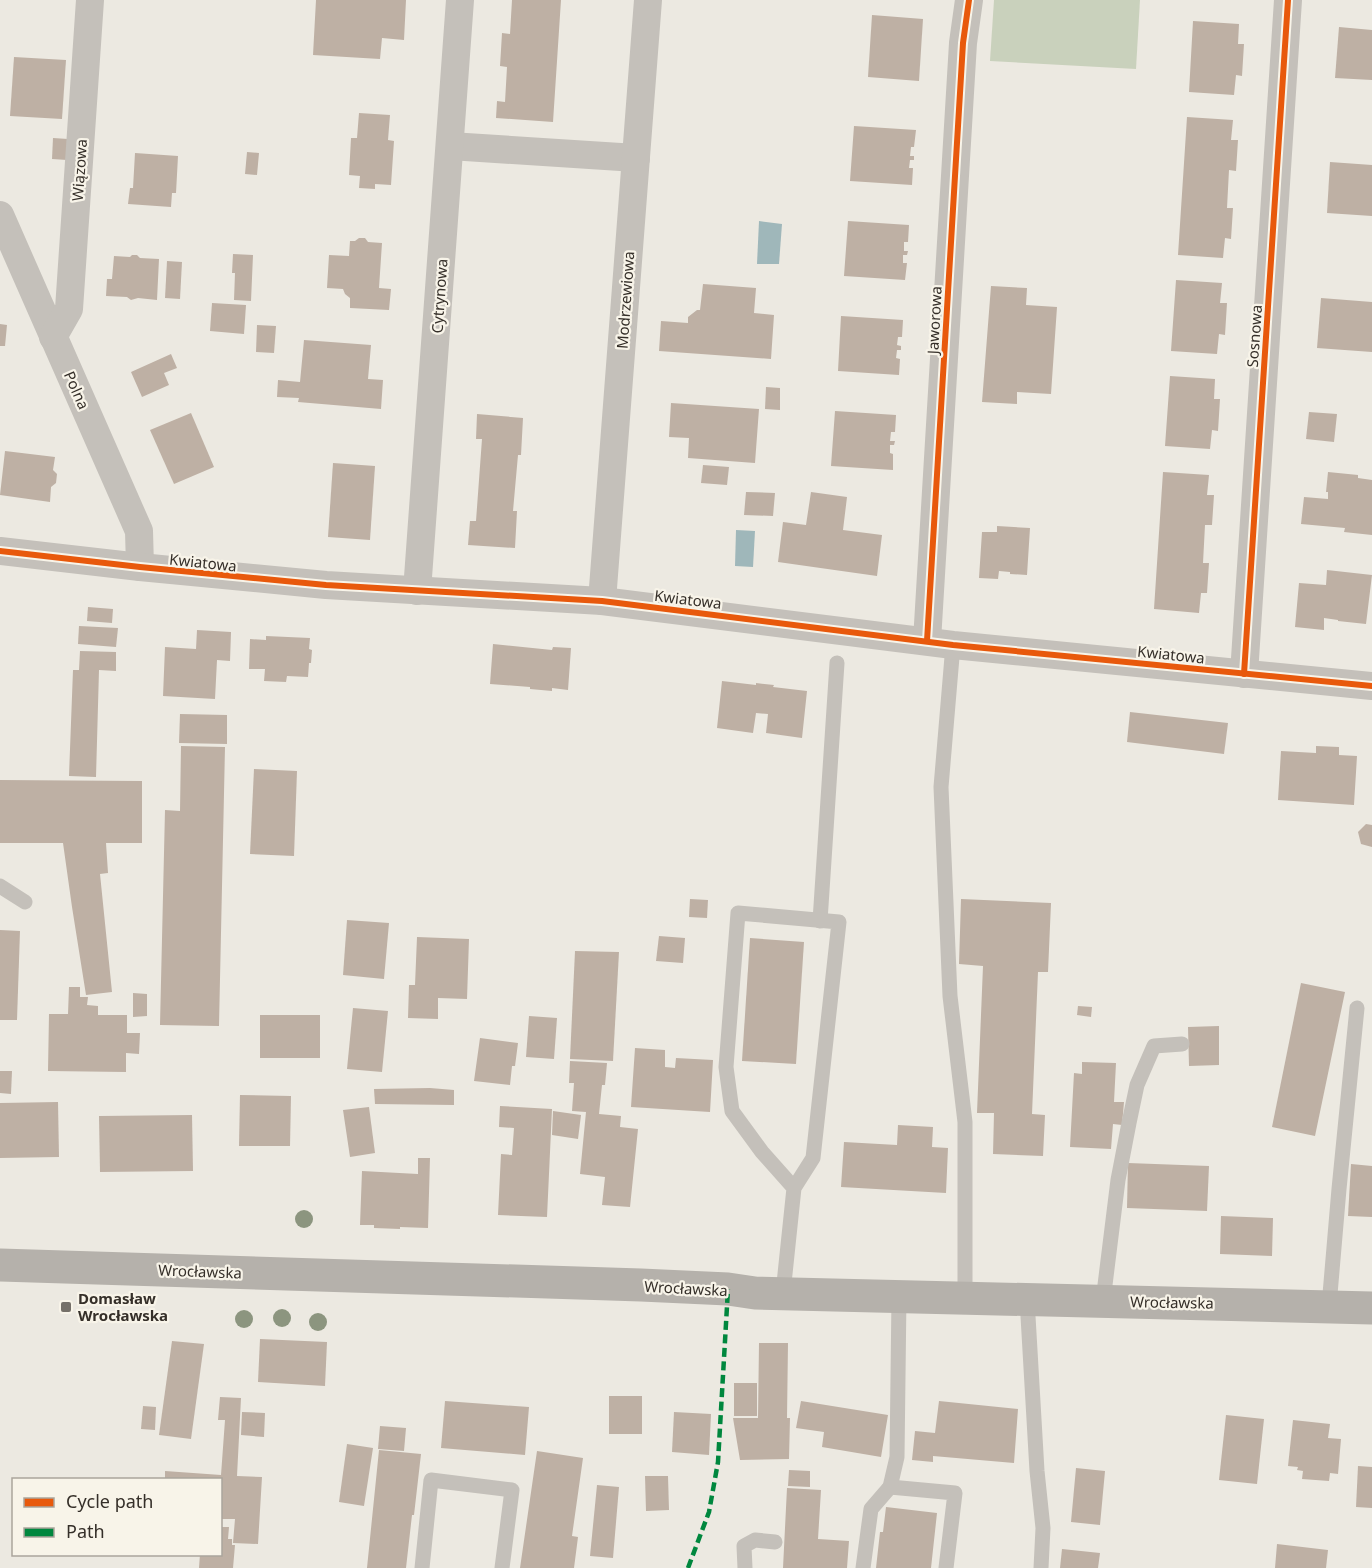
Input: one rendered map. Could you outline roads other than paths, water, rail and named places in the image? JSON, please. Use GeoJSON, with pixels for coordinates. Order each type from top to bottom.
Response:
{"type":"FeatureCollection","features":[{"type":"Feature","properties":{"kind":"main road","name":"Wrocławska"},"geometry":{"type":"LineString","coordinates":[[0,1265],[641,1286],[783,1293],[1372,1308]]}},
{"type":"Feature","properties":{"kind":"street","name":"Wiązowa"},"geometry":{"type":"LineString","coordinates":[[53,337],[69,309],[90,0]]}},
{"type":"Feature","properties":{"kind":"street","name":"Cytrynowa"},"geometry":{"type":"LineString","coordinates":[[417,591],[460,0]]}},
{"type":"Feature","properties":{"kind":"street","name":"Modrzewiowa"},"geometry":{"type":"LineString","coordinates":[[602,601],[648,0]]}},
{"type":"Feature","properties":{"kind":"street","name":"Jaworowa"},"geometry":{"type":"LineString","coordinates":[[940,643],[963,43],[969,0]]}},
{"type":"Feature","properties":{"kind":"street","name":"Sosnowa"},"geometry":{"type":"LineString","coordinates":[[1244,674],[1288,0]]}},
{"type":"Feature","properties":{"kind":"street"},"geometry":{"type":"LineString","coordinates":[[450,146],[636,158]]}},
{"type":"Feature","properties":{"kind":"street","name":"Polna"},"geometry":{"type":"LineString","coordinates":[[0,215],[139,531],[140,567]]}},
{"type":"Feature","properties":{"kind":"street","name":"Kwiatowa"},"geometry":{"type":"LineString","coordinates":[[0,550],[140,567],[314,584],[602,601],[940,643],[1372,687]]}},
{"type":"Feature","properties":{"kind":"lane"},"geometry":{"type":"LineString","coordinates":[[940,643],[941,787],[950,996],[965,1122],[965,1298]]}},
{"type":"Feature","properties":{"kind":"lane"},"geometry":{"type":"LineString","coordinates":[[820,921],[837,663]]}},
{"type":"Feature","properties":{"kind":"lane"},"geometry":{"type":"LineString","coordinates":[[0,886],[25,902]]}},
{"type":"Feature","properties":{"kind":"lane"},"geometry":{"type":"LineString","coordinates":[[783,1293],[794,1188],[813,1158],[839,922],[738,913],[726,1067],[732,1111],[762,1152],[794,1188]]}},
{"type":"Feature","properties":{"kind":"lane"},"geometry":{"type":"LineString","coordinates":[[1329,1306],[1358,1008]]}},
{"type":"Feature","properties":{"kind":"lane"},"geometry":{"type":"LineString","coordinates":[[1103,1301],[1118,1180],[1137,1085],[1154,1046],[1182,1044]]}},
{"type":"Feature","properties":{"kind":"lane"},"geometry":{"type":"LineString","coordinates":[[862,1568],[871,1509],[890,1487],[897,1457],[899,1296]]}},
{"type":"Feature","properties":{"kind":"lane"},"geometry":{"type":"LineString","coordinates":[[1027,1299],[1037,1471],[1043,1528],[1041,1568]]}},
{"type":"Feature","properties":{"kind":"lane"},"geometry":{"type":"LineString","coordinates":[[422,1568],[431,1480],[512,1490],[502,1568]]}},
{"type":"Feature","properties":{"kind":"lane"},"geometry":{"type":"LineString","coordinates":[[890,1487],[955,1493],[946,1568]]}},
{"type":"Feature","properties":{"kind":"lane"},"geometry":{"type":"LineString","coordinates":[[745,1568],[744,1546],[755,1540],[775,1542]]}},
{"type":"Feature","properties":{"kind":"water"},"geometry":{"type":"Polygon","coordinates":[[[759,221],[782,224],[779,264],[757,264],[759,221]]]}},
{"type":"Feature","properties":{"kind":"water"},"geometry":{"type":"Polygon","coordinates":[[[736,530],[755,531],[753,567],[735,566],[736,530]]]}},
{"type":"Feature","properties":{"kind":"place","name":"Domasław Wrocławska"},"geometry":{"type":"Point","coordinates":[66,1307]}}]}
